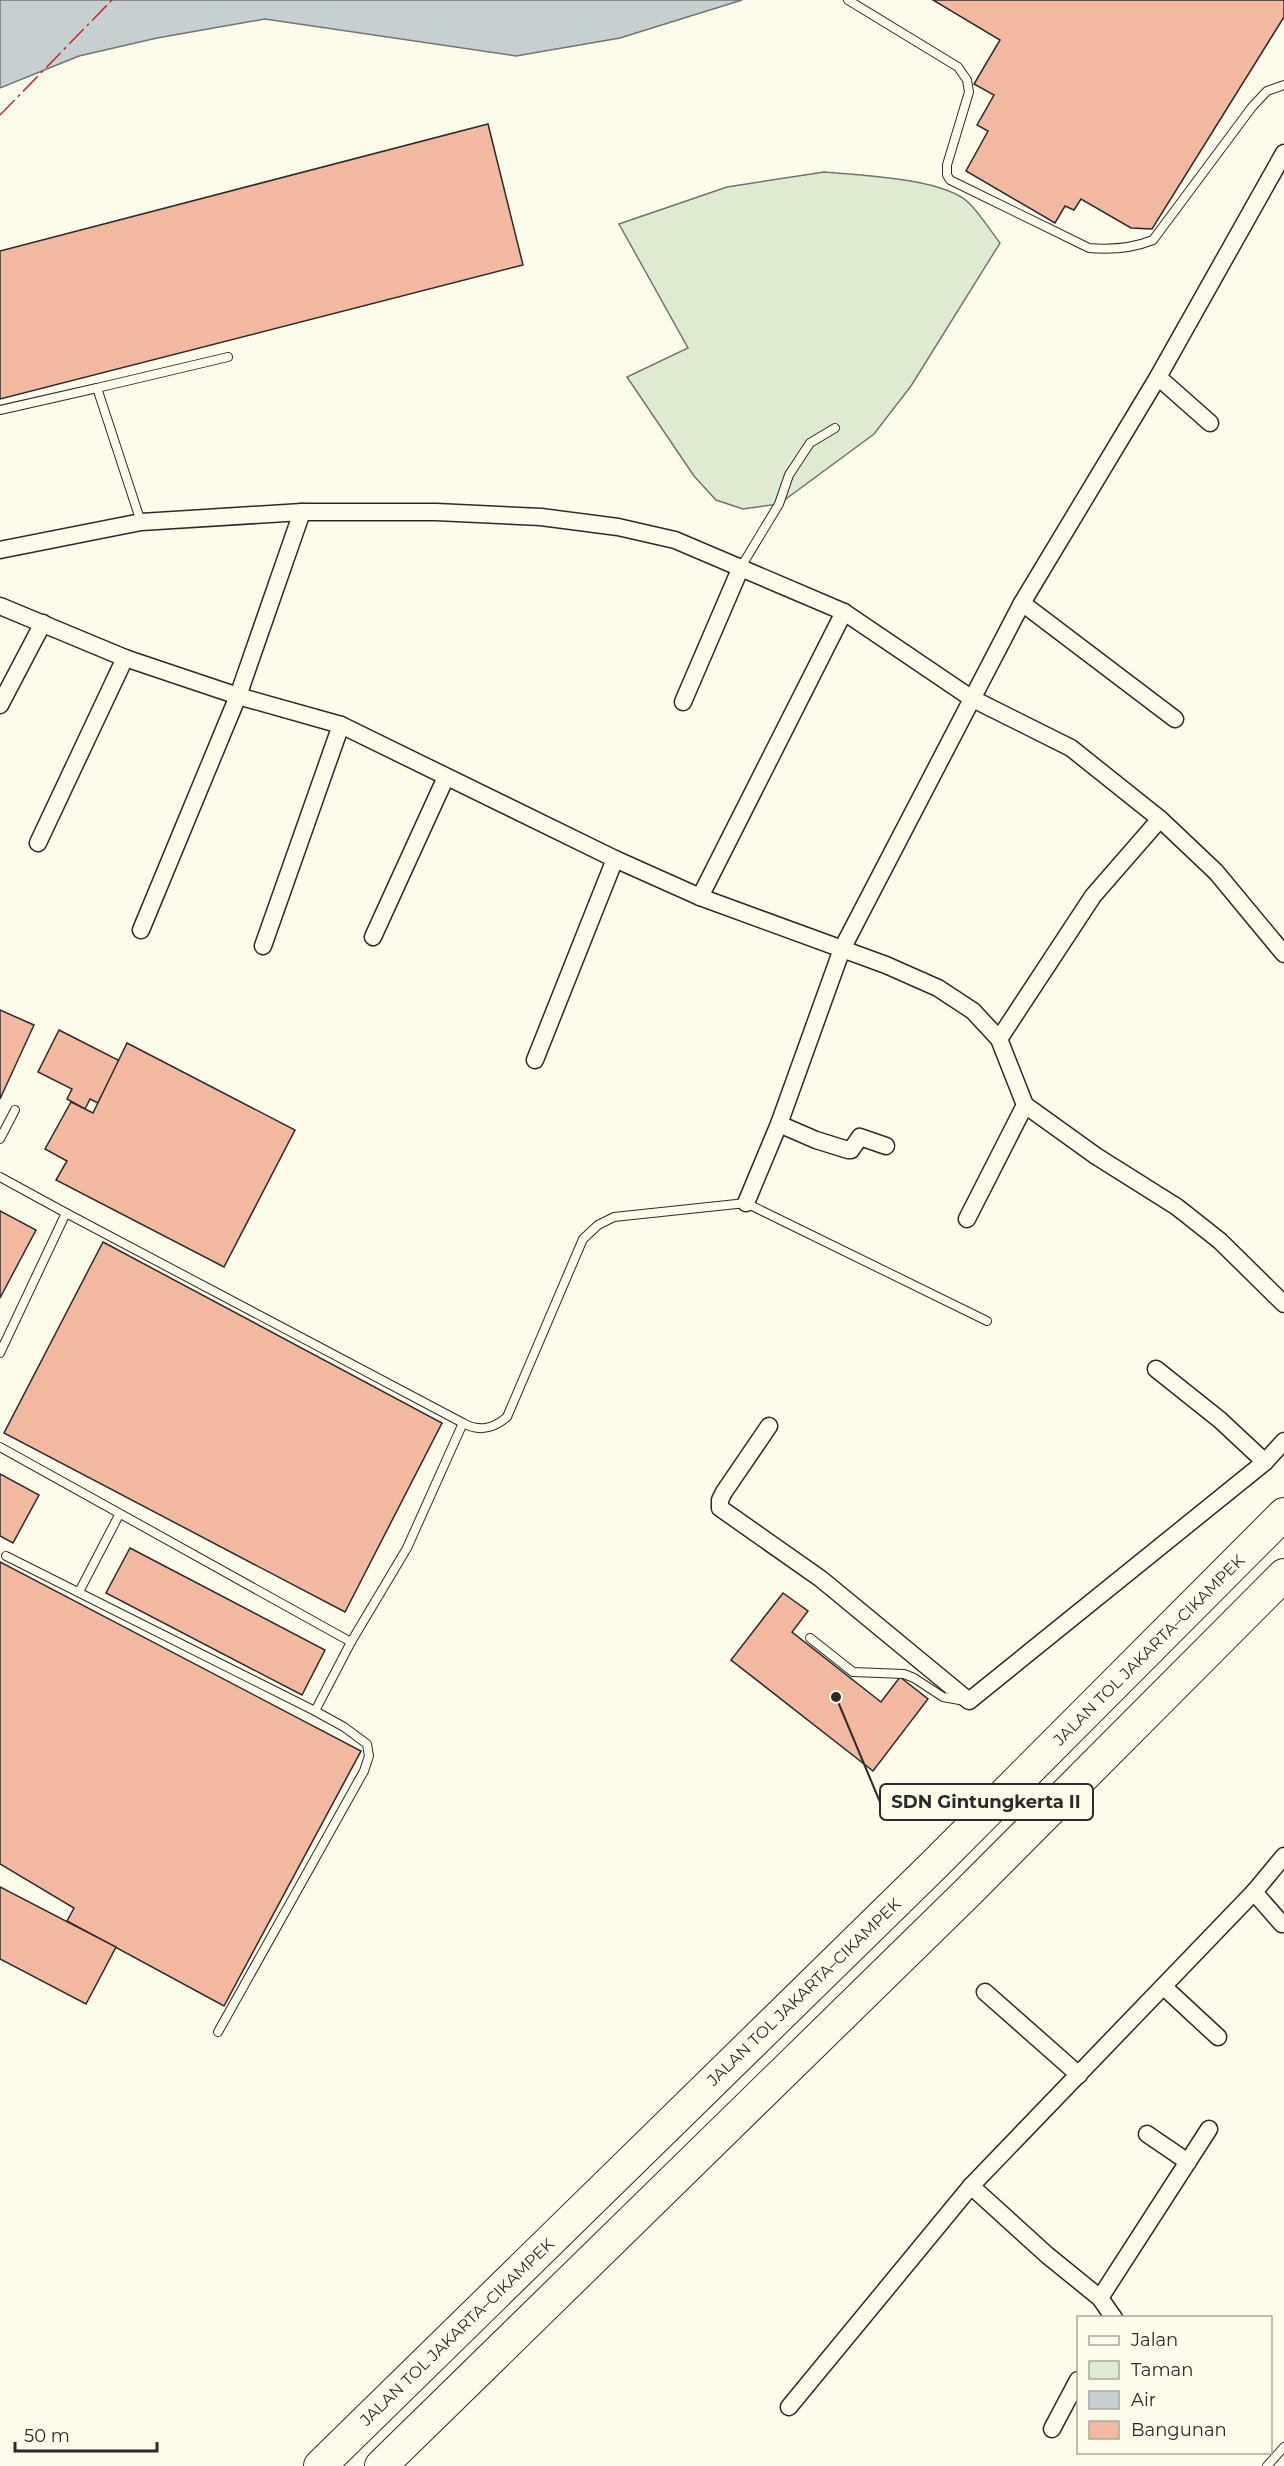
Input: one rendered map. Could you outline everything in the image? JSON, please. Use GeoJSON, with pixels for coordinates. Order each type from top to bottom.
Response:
{"type":"FeatureCollection","features":[{"type":"Feature","properties":{"kind":"highway","name":"JALAN TOL JAKARTA–CIKAMPEK"},"geometry":{"type":"LineString","coordinates":[[320,2466],[934,1865],[1284,1514]]}},
{"type":"Feature","properties":{"kind":"highway"},"geometry":{"type":"LineString","coordinates":[[381,2466],[967,1893],[1284,1575]]}},
{"type":"Feature","properties":{"kind":"street"},"geometry":{"type":"LineString","coordinates":[[746,1203],[779,1124],[842,949],[1022,603],[1158,377],[1284,153]]}},
{"type":"Feature","properties":{"kind":"street"},"geometry":{"type":"LineString","coordinates":[[1158,377],[1210,423]]}},
{"type":"Feature","properties":{"kind":"street"},"geometry":{"type":"LineString","coordinates":[[141,930],[238,696],[302,512]]}},
{"type":"Feature","properties":{"kind":"street"},"geometry":{"type":"LineString","coordinates":[[0,550],[141,522],[302,512],[436,512],[563,519],[618,526],[675,540],[844,612],[971,698],[1071,748],[1160,819],[1216,872],[1284,954]]}},
{"type":"Feature","properties":{"kind":"street"},"geometry":{"type":"LineString","coordinates":[[683,702],[741,567]]}},
{"type":"Feature","properties":{"kind":"street"},"geometry":{"type":"LineString","coordinates":[[1022,603],[1175,719]]}},
{"type":"Feature","properties":{"kind":"street"},"geometry":{"type":"LineString","coordinates":[[0,606],[125,658],[238,696],[341,725],[615,860],[700,897],[842,949],[938,988],[973,1011],[999,1039],[1025,1105],[1096,1156],[1177,1207],[1220,1241],[1284,1304]]}},
{"type":"Feature","properties":{"kind":"street"},"geometry":{"type":"LineString","coordinates":[[700,897],[844,612]]}},
{"type":"Feature","properties":{"kind":"street"},"geometry":{"type":"LineString","coordinates":[[0,705],[43,623]]}},
{"type":"Feature","properties":{"kind":"street"},"geometry":{"type":"LineString","coordinates":[[38,843],[125,658]]}},
{"type":"Feature","properties":{"kind":"street"},"geometry":{"type":"LineString","coordinates":[[263,946],[341,725]]}},
{"type":"Feature","properties":{"kind":"street"},"geometry":{"type":"LineString","coordinates":[[373,937],[446,777]]}},
{"type":"Feature","properties":{"kind":"street"},"geometry":{"type":"LineString","coordinates":[[999,1039],[1093,896],[1160,819]]}},
{"type":"Feature","properties":{"kind":"street"},"geometry":{"type":"LineString","coordinates":[[535,1060],[615,860]]}},
{"type":"Feature","properties":{"kind":"street"},"geometry":{"type":"LineString","coordinates":[[967,1219],[1025,1105]]}},
{"type":"Feature","properties":{"kind":"street"},"geometry":{"type":"LineString","coordinates":[[779,1124],[816,1140],[848,1150],[851,1150],[860,1137],[886,1146]]}},
{"type":"Feature","properties":{"kind":"street"},"geometry":{"type":"LineString","coordinates":[[1156,1369],[1220,1420],[1265,1461]]}},
{"type":"Feature","properties":{"kind":"street"},"geometry":{"type":"LineString","coordinates":[[769,1426],[724,1492],[720,1500],[720,1508],[821,1579],[969,1701],[1265,1461],[1284,1441]]}},
{"type":"Feature","properties":{"kind":"street"},"geometry":{"type":"LineString","coordinates":[[789,2407],[971,2186],[1164,1987],[1254,1892],[1284,1856]]}},
{"type":"Feature","properties":{"kind":"street"},"geometry":{"type":"LineString","coordinates":[[1254,1892],[1282,1924]]}},
{"type":"Feature","properties":{"kind":"street"},"geometry":{"type":"LineString","coordinates":[[1164,1987],[1218,2037]]}},
{"type":"Feature","properties":{"kind":"street"},"geometry":{"type":"LineString","coordinates":[[985,1992],[1079,2074]]}},
{"type":"Feature","properties":{"kind":"street"},"geometry":{"type":"LineString","coordinates":[[1100,2298],[1209,2129]]}},
{"type":"Feature","properties":{"kind":"street"},"geometry":{"type":"LineString","coordinates":[[1147,2134],[1188,2162]]}},
{"type":"Feature","properties":{"kind":"street"},"geometry":{"type":"LineString","coordinates":[[971,2186],[1047,2255],[1100,2298],[1113,2316]]}},
{"type":"Feature","properties":{"kind":"street"},"geometry":{"type":"LineString","coordinates":[[1052,2429],[1077,2382]]}},
{"type":"Feature","properties":{"kind":"lane"},"geometry":{"type":"LineString","coordinates":[[848,0],[958,68],[967,80],[969,92],[947,165],[947,175],[950,180],[1089,248],[1107,249],[1140,245],[1153,240],[1252,107],[1267,92],[1284,85]]}},
{"type":"Feature","properties":{"kind":"lane"},"geometry":{"type":"LineString","coordinates":[[0,410],[228,357]]}},
{"type":"Feature","properties":{"kind":"lane"},"geometry":{"type":"LineString","coordinates":[[97,388],[141,522]]}},
{"type":"Feature","properties":{"kind":"lane"},"geometry":{"type":"LineString","coordinates":[[741,567],[780,504],[789,475],[810,443],[835,428]]}},
{"type":"Feature","properties":{"kind":"lane"},"geometry":{"type":"LineString","coordinates":[[0,1138],[15,1110]]}},
{"type":"Feature","properties":{"kind":"lane"},"geometry":{"type":"LineString","coordinates":[[0,1177],[474,1429],[498,1425],[507,1417],[583,1239],[598,1225],[614,1217],[746,1203],[987,1321]]}},
{"type":"Feature","properties":{"kind":"lane"},"geometry":{"type":"LineString","coordinates":[[0,1353],[66,1213]]}},
{"type":"Feature","properties":{"kind":"lane"},"geometry":{"type":"LineString","coordinates":[[315,1711],[351,1642],[407,1548],[463,1423]]}},
{"type":"Feature","properties":{"kind":"lane"},"geometry":{"type":"LineString","coordinates":[[0,1447],[351,1642]]}},
{"type":"Feature","properties":{"kind":"lane"},"geometry":{"type":"LineString","coordinates":[[79,1592],[119,1515]]}},
{"type":"Feature","properties":{"kind":"lane"},"geometry":{"type":"LineString","coordinates":[[6,1556],[315,1711],[367,1744],[369,1756],[364,1771],[218,2032]]}},
{"type":"Feature","properties":{"kind":"lane"},"geometry":{"type":"LineString","coordinates":[[810,1638],[853,1672],[904,1674],[943,1697],[969,1701]]}},
{"type":"Feature","properties":{"kind":"lane"},"geometry":{"type":"LineString","coordinates":[[1267,2466],[1284,2447]]}},
{"type":"Feature","properties":{"kind":"green space"},"geometry":{"type":"Polygon","coordinates":[[[824,172],[900,179],[941,188],[969,203],[1000,243],[911,386],[874,434],[779,504],[743,509],[716,500],[694,476],[627,377],[688,348],[619,224],[727,187],[824,172]]]}},
{"type":"Feature","properties":{"kind":"water"},"geometry":{"type":"Polygon","coordinates":[[[0,0],[742,0],[620,38],[516,56],[265,19],[157,38],[79,56],[0,88],[0,0]]]}},
{"type":"Feature","properties":{"kind":"building"},"geometry":{"type":"Polygon","coordinates":[[[933,0],[1284,0],[1284,17],[1152,229],[1131,228],[1081,199],[1074,210],[1065,206],[1055,223],[966,171],[988,131],[977,125],[994,95],[974,84],[1000,40],[933,0]]]}},
{"type":"Feature","properties":{"kind":"building"},"geometry":{"type":"Polygon","coordinates":[[[488,124],[523,265],[0,399],[0,251],[488,124]]]}},
{"type":"Feature","properties":{"kind":"building"},"geometry":{"type":"Polygon","coordinates":[[[0,1010],[34,1025],[0,1099],[0,1010]]]}},
{"type":"Feature","properties":{"kind":"building"},"geometry":{"type":"Polygon","coordinates":[[[59,1030],[120,1061],[98,1103],[90,1099],[85,1109],[67,1099],[72,1089],[38,1072],[59,1030]]]}},
{"type":"Feature","properties":{"kind":"building"},"geometry":{"type":"Polygon","coordinates":[[[127,1043],[295,1130],[224,1267],[56,1180],[67,1161],[45,1149],[71,1102],[93,1113],[127,1043]]]}},
{"type":"Feature","properties":{"kind":"building"},"geometry":{"type":"Polygon","coordinates":[[[0,1211],[36,1230],[0,1298],[0,1211]]]}},
{"type":"Feature","properties":{"kind":"building"},"geometry":{"type":"Polygon","coordinates":[[[103,1242],[442,1423],[345,1612],[4,1433],[103,1242]]]}},
{"type":"Feature","properties":{"kind":"building"},"geometry":{"type":"Polygon","coordinates":[[[0,1474],[39,1495],[13,1543],[0,1536],[0,1474]]]}},
{"type":"Feature","properties":{"kind":"building"},"geometry":{"type":"Polygon","coordinates":[[[130,1548],[325,1650],[302,1695],[106,1593],[130,1548]]]}},
{"type":"Feature","properties":{"kind":"building"},"geometry":{"type":"Polygon","coordinates":[[[0,1562],[361,1751],[224,2006],[67,1921],[74,1908],[0,1864],[0,1562]]]}},
{"type":"Feature","properties":{"kind":"building"},"geometry":{"type":"Polygon","coordinates":[[[783,1593],[808,1611],[792,1632],[881,1702],[900,1677],[928,1699],[873,1771],[731,1660],[783,1593]]]}},
{"type":"Feature","properties":{"kind":"building"},"geometry":{"type":"Polygon","coordinates":[[[0,1887],[116,1947],[86,2004],[0,1959],[0,1887]]]}},
{"type":"Feature","properties":{"kind":"power"},"geometry":{"type":"LineString","coordinates":[[0,115],[112,0]]}},
{"type":"Feature","properties":{"kind":"place","name":"SDN Gintungkerta II"},"geometry":{"type":"Point","coordinates":[836,1697]}}]}
